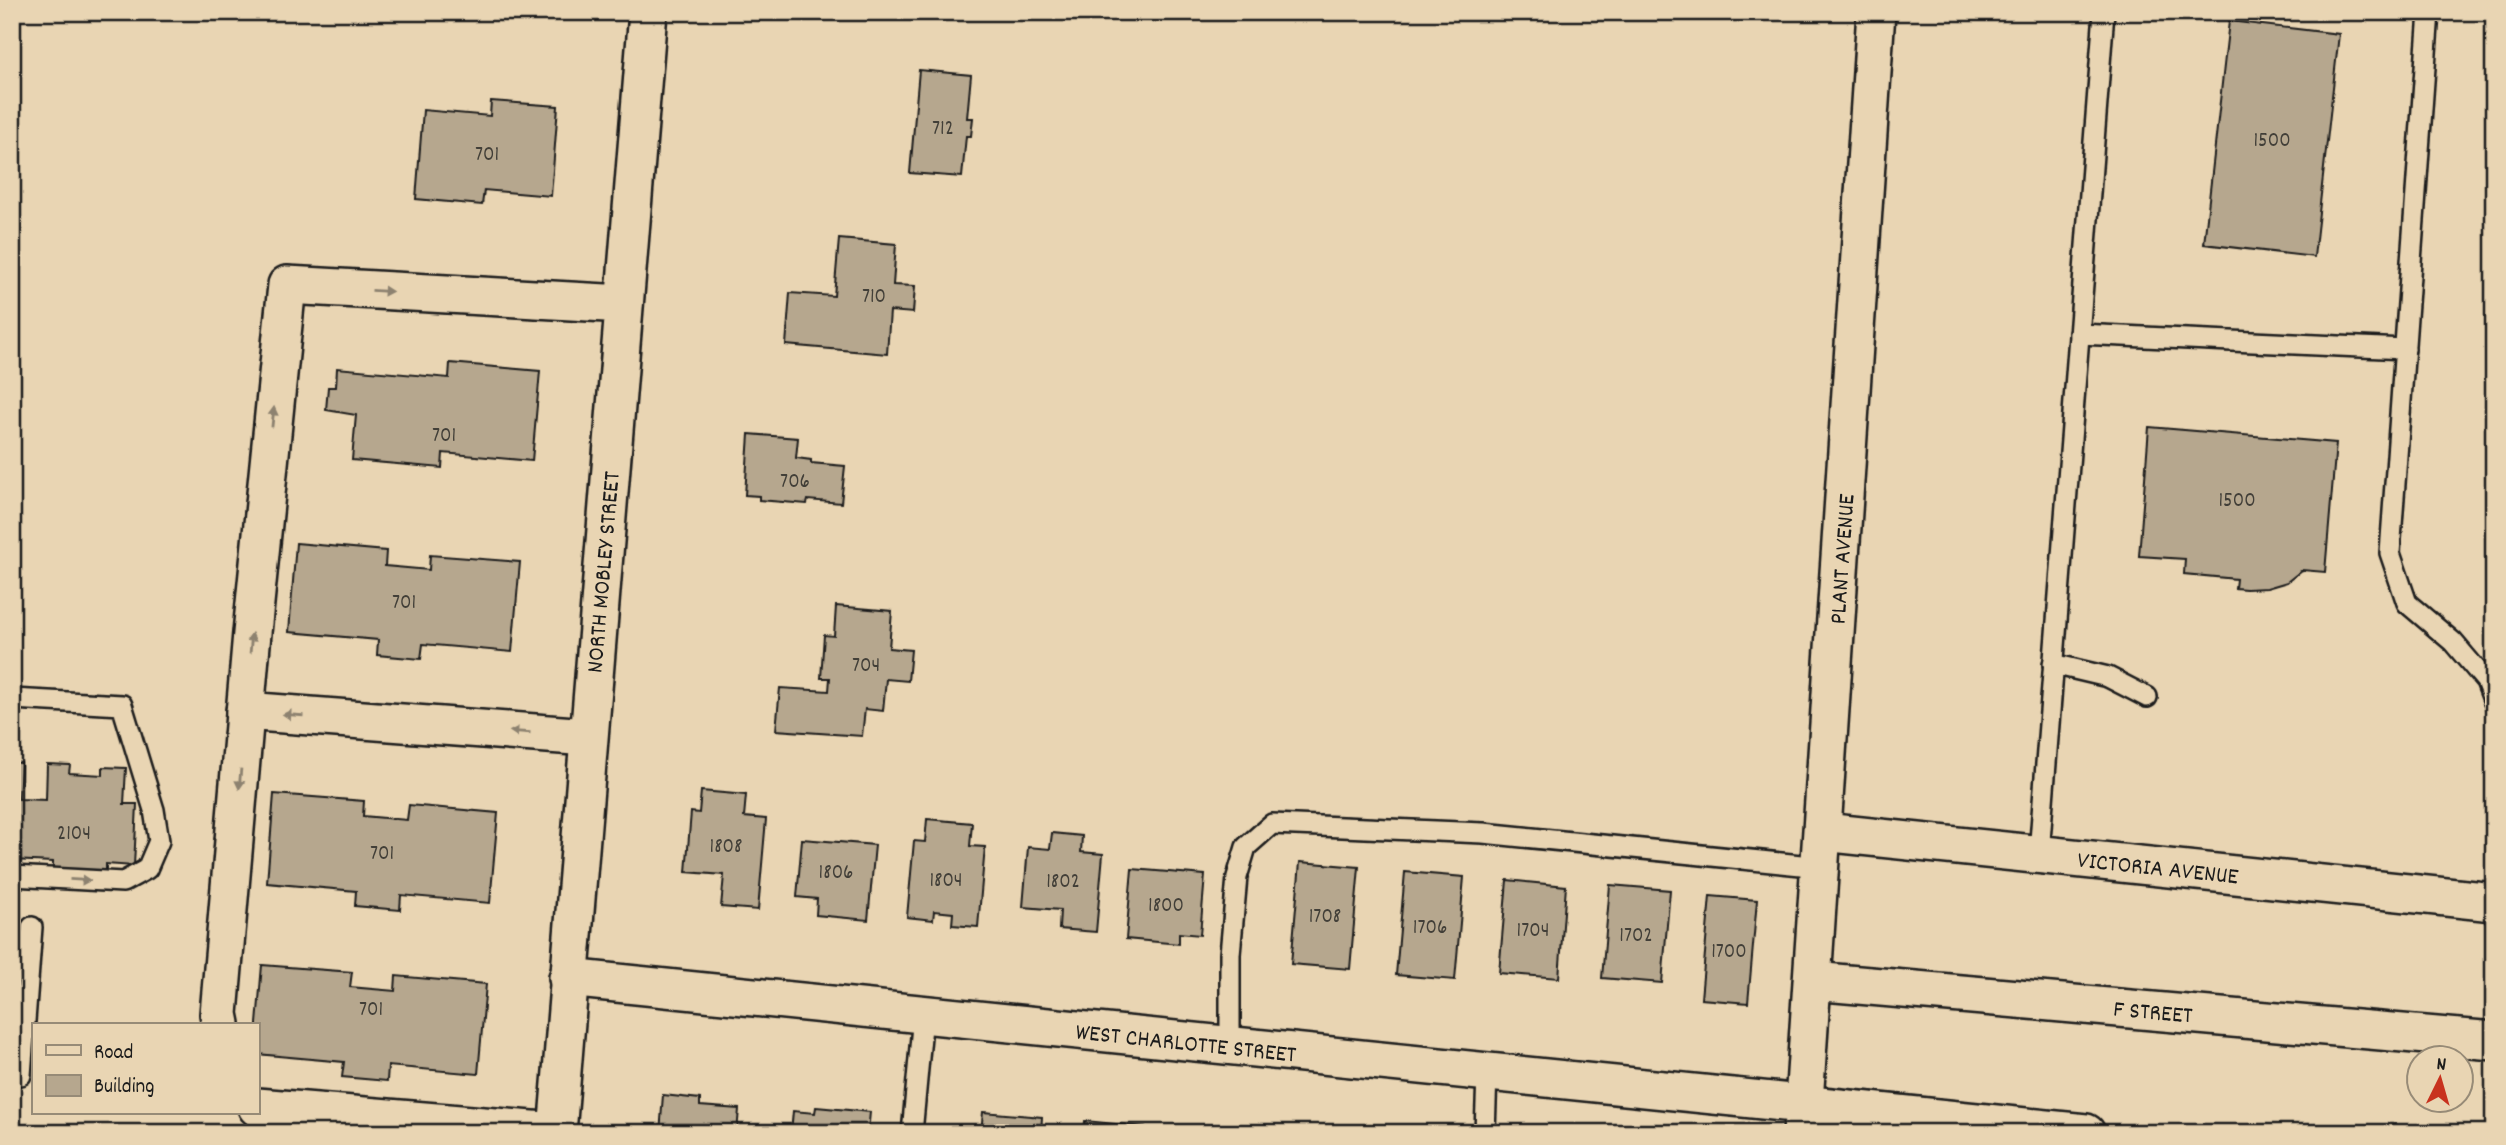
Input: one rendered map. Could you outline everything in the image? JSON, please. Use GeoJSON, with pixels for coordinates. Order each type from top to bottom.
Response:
{"type":"FeatureCollection","features":[{"type":"Feature","properties":{"kind":"street","name":"NORTH MOBLEY STREET"},"geometry":{"type":"LineString","coordinates":[[557,1133],[648,12]]}},
{"type":"Feature","properties":{"kind":"street","name":"PLANT AVENUE"},"geometry":{"type":"LineString","coordinates":[[1803,1119],[1876,12]]}},
{"type":"Feature","properties":{"kind":"street"},"geometry":{"type":"LineString","coordinates":[[221,1023],[219,1014],[245,711],[287,285],[624,304]]}},
{"type":"Feature","properties":{"kind":"street"},"geometry":{"type":"LineString","coordinates":[[245,711],[588,737]]}},
{"type":"Feature","properties":{"kind":"street","name":"VICTORIA AVENUE"},"geometry":{"type":"LineString","coordinates":[[1823,832],[2494,902]]}},
{"type":"Feature","properties":{"kind":"street","name":"WEST CHARLOTTE STREET"},"geometry":{"type":"LineString","coordinates":[[568,978],[1487,1073],[1803,1119],[2086,1133]]}},
{"type":"Feature","properties":{"kind":"street","name":"F STREET"},"geometry":{"type":"LineString","coordinates":[[1812,981],[2494,1041]]}},
{"type":"Feature","properties":{"kind":"street"},"geometry":{"type":"LineString","coordinates":[[259,1107],[557,1133]]}},
{"type":"Feature","properties":{"kind":"lane"},"geometry":{"type":"LineString","coordinates":[[2039,855],[2104,12]]}},
{"type":"Feature","properties":{"kind":"lane"},"geometry":{"type":"LineString","coordinates":[[2429,12],[2390,553],[2407,603],[2453,642],[2486,681],[2494,702]]}},
{"type":"Feature","properties":{"kind":"lane"},"geometry":{"type":"LineString","coordinates":[[2079,334],[2405,349]]}},
{"type":"Feature","properties":{"kind":"lane"},"geometry":{"type":"LineString","coordinates":[[2053,664],[2108,677],[2147,697]]}},
{"type":"Feature","properties":{"kind":"lane"},"geometry":{"type":"LineString","coordinates":[[12,699],[122,705],[154,810],[159,841],[147,869],[123,882],[12,876]]}},
{"type":"Feature","properties":{"kind":"lane"},"geometry":{"type":"LineString","coordinates":[[1230,1046],[1230,954],[1237,877],[1246,846],[1272,824],[1483,833],[1821,867]]}},
{"type":"Feature","properties":{"kind":"lane"},"geometry":{"type":"LineString","coordinates":[[12,1074],[22,1075],[32,927]]}},
{"type":"Feature","properties":{"kind":"lane"},"geometry":{"type":"LineString","coordinates":[[912,1133],[923,1015]]}},
{"type":"Feature","properties":{"kind":"lane"},"geometry":{"type":"LineString","coordinates":[[1486,1133],[1487,1073]]}},
{"type":"Feature","properties":{"kind":"building"},"geometry":{"type":"Polygon","coordinates":[[[2229,21],[2339,34],[2314,257],[2204,244],[2229,21]]]}},
{"type":"Feature","properties":{"kind":"building"},"geometry":{"type":"Polygon","coordinates":[[[919,70],[971,75],[967,118],[973,118],[971,136],[966,136],[962,177],[910,173],[919,70]]]}},
{"type":"Feature","properties":{"kind":"building"},"geometry":{"type":"Polygon","coordinates":[[[491,101],[558,106],[551,196],[484,190],[482,205],[416,199],[423,110],[490,116],[491,101]]]}},
{"type":"Feature","properties":{"kind":"building"},"geometry":{"type":"Polygon","coordinates":[[[839,239],[896,244],[893,285],[915,286],[913,313],[890,311],[887,354],[786,345],[790,293],[834,296],[839,239]]]}},
{"type":"Feature","properties":{"kind":"building"},"geometry":{"type":"Polygon","coordinates":[[[450,363],[540,371],[532,461],[443,453],[442,468],[352,460],[356,415],[326,410],[328,387],[336,387],[337,368],[449,378],[450,363]]]}},
{"type":"Feature","properties":{"kind":"building"},"geometry":{"type":"Polygon","coordinates":[[[2149,427],[2336,443],[2325,572],[2302,570],[2287,582],[2267,588],[2246,589],[2235,588],[2236,579],[2184,574],[2185,559],[2139,556],[2149,427]]]}},
{"type":"Feature","properties":{"kind":"building"},"geometry":{"type":"Polygon","coordinates":[[[749,434],[798,438],[796,458],[811,460],[811,463],[845,466],[841,503],[808,500],[807,504],[759,500],[759,496],[745,495],[749,434]]]}},
{"type":"Feature","properties":{"kind":"building"},"geometry":{"type":"Polygon","coordinates":[[[296,543],[386,551],[385,566],[429,570],[430,555],[520,562],[512,652],[423,644],[421,659],[377,655],[378,640],[289,632],[296,543]]]}},
{"type":"Feature","properties":{"kind":"building"},"geometry":{"type":"Polygon","coordinates":[[[836,606],[892,611],[889,648],[911,650],[908,681],[886,679],[883,711],[865,709],[862,736],[776,730],[780,688],[829,691],[830,678],[821,678],[824,635],[834,636],[836,606]]]}},
{"type":"Feature","properties":{"kind":"building"},"geometry":{"type":"Polygon","coordinates":[[[12,762],[21,763],[19,799],[46,800],[47,764],[70,765],[69,773],[103,775],[103,767],[126,768],[124,804],[137,804],[134,866],[106,864],[106,876],[53,873],[53,862],[12,860],[12,762]]]}},
{"type":"Feature","properties":{"kind":"building"},"geometry":{"type":"Polygon","coordinates":[[[701,791],[746,795],[744,817],[766,819],[758,910],[721,907],[724,875],[686,872],[691,812],[699,813],[701,791]]]}},
{"type":"Feature","properties":{"kind":"building"},"geometry":{"type":"Polygon","coordinates":[[[274,794],[364,801],[363,816],[407,820],[409,805],[498,813],[490,903],[401,895],[400,910],[355,906],[356,891],[267,883],[274,794]]]}},
{"type":"Feature","properties":{"kind":"building"},"geometry":{"type":"Polygon","coordinates":[[[927,819],[972,823],[970,846],[985,847],[978,927],[952,925],[953,913],[934,911],[933,920],[907,917],[914,841],[925,842],[927,819]]]}},
{"type":"Feature","properties":{"kind":"building"},"geometry":{"type":"Polygon","coordinates":[[[1052,833],[1082,836],[1081,852],[1103,854],[1096,932],[1059,929],[1060,910],[1023,907],[1028,847],[1050,849],[1052,833]]]}},
{"type":"Feature","properties":{"kind":"building"},"geometry":{"type":"Polygon","coordinates":[[[802,839],[875,845],[868,920],[816,915],[817,899],[797,897],[802,839]]]}},
{"type":"Feature","properties":{"kind":"building"},"geometry":{"type":"Polygon","coordinates":[[[1300,862],[1359,867],[1350,969],[1291,964],[1300,862]]]}},
{"type":"Feature","properties":{"kind":"building"},"geometry":{"type":"Polygon","coordinates":[[[1132,869],[1205,875],[1200,935],[1179,933],[1179,944],[1126,939],[1132,869]]]}},
{"type":"Feature","properties":{"kind":"building"},"geometry":{"type":"Polygon","coordinates":[[[1405,872],[1464,877],[1455,980],[1396,975],[1405,872]]]}},
{"type":"Feature","properties":{"kind":"building"},"geometry":{"type":"Polygon","coordinates":[[[1507,880],[1566,886],[1559,978],[1499,973],[1507,880]]]}},
{"type":"Feature","properties":{"kind":"building"},"geometry":{"type":"Polygon","coordinates":[[[1610,885],[1670,890],[1662,983],[1602,978],[1610,885]]]}},
{"type":"Feature","properties":{"kind":"building"},"geometry":{"type":"Polygon","coordinates":[[[1710,896],[1757,900],[1748,1003],[1701,999],[1710,896]]]}},
{"type":"Feature","properties":{"kind":"building"},"geometry":{"type":"Polygon","coordinates":[[[262,965],[352,972],[350,987],[395,991],[396,976],[486,984],[478,1074],[388,1066],[387,1081],[342,1077],[344,1062],[259,1054],[257,1023],[262,965]]]}},
{"type":"Feature","properties":{"kind":"building"},"geometry":{"type":"Polygon","coordinates":[[[663,1095],[700,1099],[700,1106],[739,1109],[737,1133],[660,1133],[663,1095]]]}},
{"type":"Feature","properties":{"kind":"building"},"geometry":{"type":"Polygon","coordinates":[[[816,1107],[870,1112],[868,1133],[791,1133],[793,1111],[815,1113],[816,1107]]]}},
{"type":"Feature","properties":{"kind":"building"},"geometry":{"type":"Polygon","coordinates":[[[983,1112],[1042,1117],[1041,1133],[981,1133],[983,1112]]]}},
{"type":"Feature","properties":{"kind":"building"},"geometry":{"type":"Polygon","coordinates":[[[1085,1121],[1145,1127],[1144,1133],[1084,1133],[1085,1121]]]}},
{"type":"Feature","properties":{"kind":"building"},"geometry":{"type":"Polygon","coordinates":[[[1185,1127],[1241,1132],[1241,1133],[1185,1133],[1185,1127]]]}}]}
